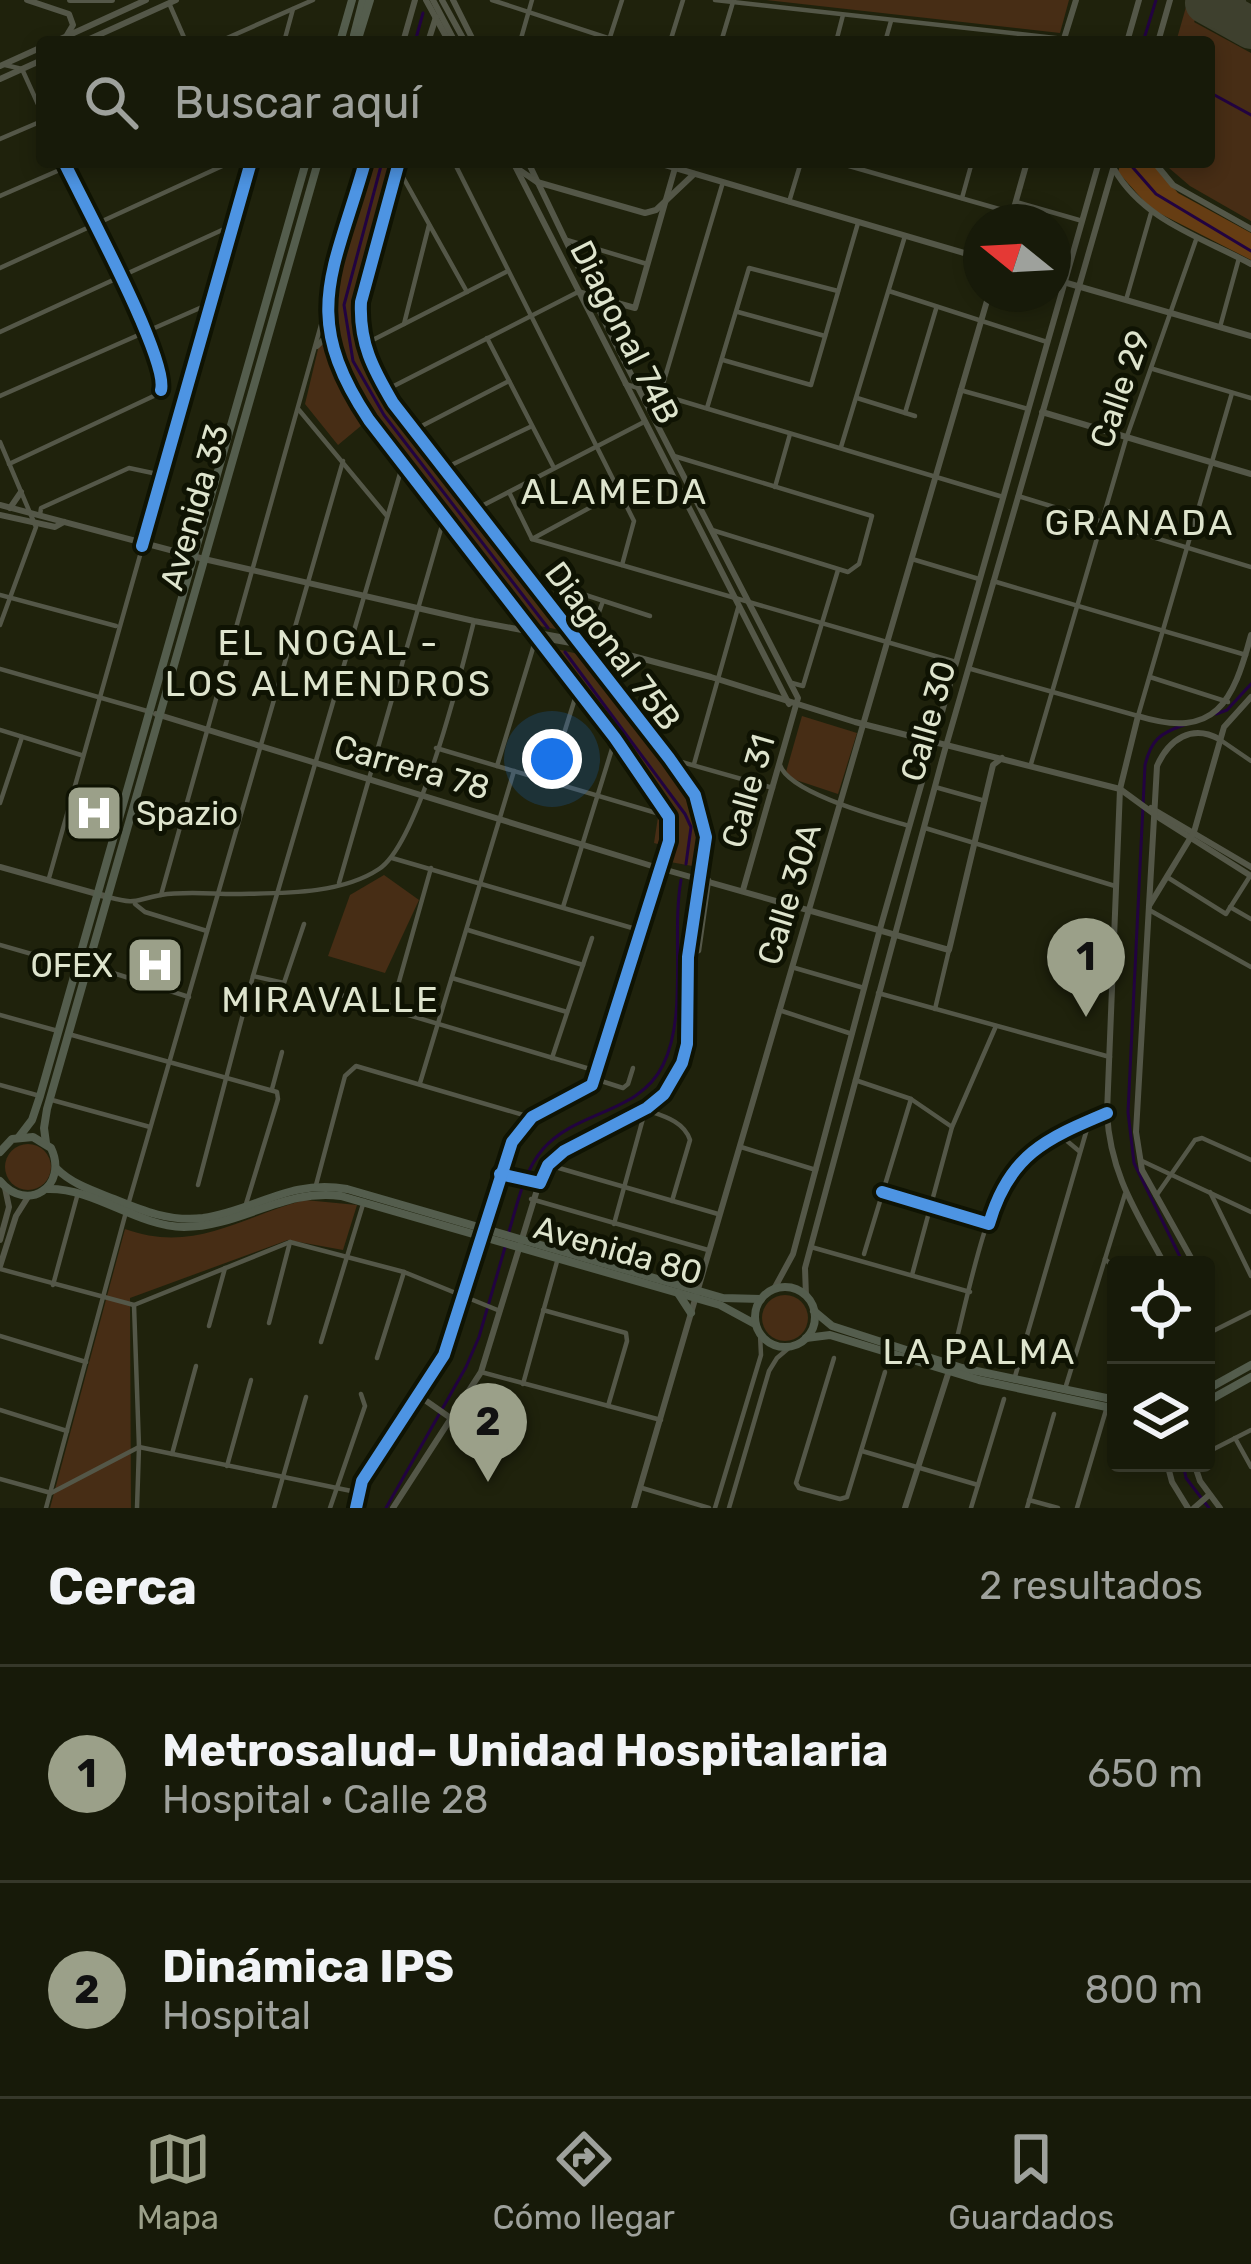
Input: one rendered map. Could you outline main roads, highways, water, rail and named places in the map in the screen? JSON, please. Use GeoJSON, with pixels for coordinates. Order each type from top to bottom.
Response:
{"type":"FeatureCollection","features":[{"type":"Feature","properties":{"kind":"main road"},"geometry":{"type":"LineString","coordinates":[[340,36],[349,0]]}},
{"type":"Feature","properties":{"kind":"main road"},"geometry":{"type":"LineString","coordinates":[[356,36],[367,0]]}},
{"type":"Feature","properties":{"kind":"main road","name":"Avenida 33"},"geometry":{"type":"LineString","coordinates":[[64,1032],[95,894],[304,168]]}},
{"type":"Feature","properties":{"kind":"main road","name":"Avenida 33"},"geometry":{"type":"LineString","coordinates":[[46,1143],[45,1098],[108,897],[316,168]]}},
{"type":"Feature","properties":{"kind":"main road","name":"Avenida 33"},"geometry":{"type":"LineString","coordinates":[[19,1137],[45,1098]]}},
{"type":"Feature","properties":{"kind":"main road"},"geometry":{"type":"LineString","coordinates":[[2,1148],[19,1137],[34,1137],[55,1154],[57,1169],[47,1189],[28,1197],[2,1184]]}},
{"type":"Feature","properties":{"kind":"main road","name":"Avenida 80"},"geometry":{"type":"LineString","coordinates":[[57,1169],[127,1209],[186,1219],[316,1185],[347,1189],[695,1294],[727,1307],[758,1329]]}},
{"type":"Feature","properties":{"kind":"main road","name":"Avenida 80"},"geometry":{"type":"LineString","coordinates":[[47,1189],[78,1193],[171,1226],[192,1227],[308,1194],[364,1202],[486,1232]]}},
{"type":"Feature","properties":{"kind":"main road","name":"Avenida 80"},"geometry":{"type":"LineString","coordinates":[[515,1241],[676,1292],[761,1299]]}},
{"type":"Feature","properties":{"kind":"main road"},"geometry":{"type":"LineString","coordinates":[[1107,1398],[950,1368],[832,1326],[814,1311],[806,1295],[793,1288],[774,1289],[761,1299],[758,1329],[773,1346],[790,1347],[806,1338],[830,1335],[950,1368],[1107,1407]]}},
{"type":"Feature","properties":{"kind":"main road"},"geometry":{"type":"LineString","coordinates":[[676,1292],[691,1312]]}},
{"type":"Feature","properties":{"kind":"main road"},"geometry":{"type":"LineString","coordinates":[[806,1338],[814,1326],[814,1311]]}},
{"type":"Feature","properties":{"kind":"main road"},"geometry":{"type":"LineString","coordinates":[[1215,1385],[1251,1365]]}},
{"type":"Feature","properties":{"kind":"main road"},"geometry":{"type":"LineString","coordinates":[[1215,1397],[1251,1377]]}},
{"type":"Feature","properties":{"kind":"waterway"},"geometry":{"type":"LineString","coordinates":[[1145,36],[1156,0]]}},
{"type":"Feature","properties":{"kind":"waterway"},"geometry":{"type":"LineString","coordinates":[[417,36],[423,13]]}},
{"type":"Feature","properties":{"kind":"waterway"},"geometry":{"type":"LineString","coordinates":[[1215,95],[1251,115]]}},
{"type":"Feature","properties":{"kind":"waterway"},"geometry":{"type":"LineString","coordinates":[[380,168],[344,305],[353,361],[384,415],[548,628]]}},
{"type":"Feature","properties":{"kind":"waterway"},"geometry":{"type":"LineString","coordinates":[[1133,168],[1156,194],[1251,251]]}},
{"type":"Feature","properties":{"kind":"waterway"},"geometry":{"type":"LineString","coordinates":[[565,652],[685,814],[691,827],[686,864]]}},
{"type":"Feature","properties":{"kind":"waterway"},"geometry":{"type":"LineString","coordinates":[[1216,714],[1227,710],[1251,684]]}},
{"type":"Feature","properties":{"kind":"waterway"},"geometry":{"type":"LineString","coordinates":[[1180,1256],[1134,1163],[1128,1112],[1145,765],[1158,739],[1184,725]]}},
{"type":"Feature","properties":{"kind":"waterway"},"geometry":{"type":"LineString","coordinates":[[508,1235],[526,1179],[543,1149],[573,1126],[639,1093],[663,1065],[675,1023],[681,880]]}},
{"type":"Feature","properties":{"kind":"waterway"},"geometry":{"type":"LineString","coordinates":[[386,1508],[466,1367],[506,1244]]}},
{"type":"Feature","properties":{"kind":"waterway"},"geometry":{"type":"LineString","coordinates":[[1185,1472],[1209,1508]]}},
{"type":"Feature","properties":{"kind":"place","name":"Spazio"},"geometry":{"type":"Point","coordinates":[94,813]}},
{"type":"Feature","properties":{"kind":"place","name":"OFEX"},"geometry":{"type":"Point","coordinates":[155,965]}},
{"type":"Feature","properties":{"kind":"place","name":"Metrosalud- Unidad Hospitalaria"},"geometry":{"type":"Point","coordinates":[1086,1017]}},
{"type":"Feature","properties":{"kind":"place","name":"Dinámica IPS"},"geometry":{"type":"Point","coordinates":[488,1482]}},
{"type":"Feature","properties":{"kind":"district","name":"ALAMEDA"},"geometry":{"type":"Point","coordinates":[615,491]}},
{"type":"Feature","properties":{"kind":"district","name":"GRANADA"},"geometry":{"type":"Point","coordinates":[1140,522]}},
{"type":"Feature","properties":{"kind":"district","name":"EL NOGAL - LOS ALMENDROS"},"geometry":{"type":"Point","coordinates":[329,662]}},
{"type":"Feature","properties":{"kind":"district","name":"MIRAVALLE"},"geometry":{"type":"Point","coordinates":[331,999]}},
{"type":"Feature","properties":{"kind":"district","name":"LA PALMA"},"geometry":{"type":"Point","coordinates":[980,1351]}}]}
